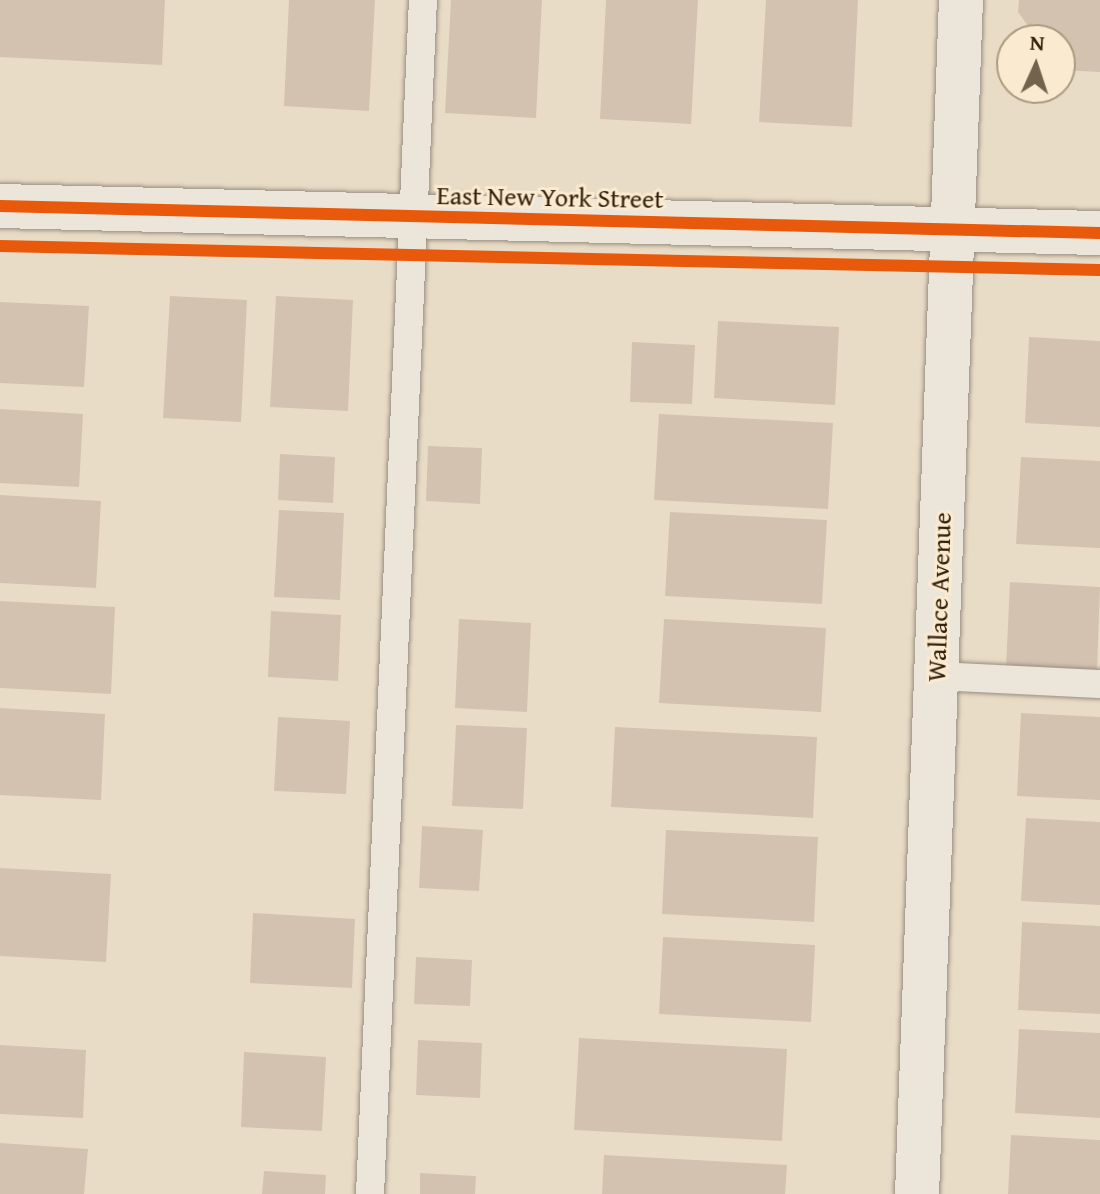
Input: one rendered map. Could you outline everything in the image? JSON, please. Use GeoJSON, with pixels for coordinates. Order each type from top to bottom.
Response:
{"type":"FeatureCollection","features":[{"type":"Feature","properties":{"kind":"street","name":"Wallace Avenue"},"geometry":{"type":"LineString","coordinates":[[917,1194],[961,0]]}},
{"type":"Feature","properties":{"kind":"street","name":"East New York Street"},"geometry":{"type":"LineString","coordinates":[[0,206],[1100,233]]}},
{"type":"Feature","properties":{"kind":"lane"},"geometry":{"type":"LineString","coordinates":[[370,1194],[423,0]]}},
{"type":"Feature","properties":{"kind":"lane"},"geometry":{"type":"LineString","coordinates":[[936,676],[1100,684]]}},
{"type":"Feature","properties":{"kind":"building"},"geometry":{"type":"Polygon","coordinates":[[[0,0],[165,0],[162,65],[0,57],[0,0]]]}},
{"type":"Feature","properties":{"kind":"building"},"geometry":{"type":"Polygon","coordinates":[[[289,0],[375,0],[369,111],[284,106],[289,0]]]}},
{"type":"Feature","properties":{"kind":"building"},"geometry":{"type":"Polygon","coordinates":[[[451,0],[542,0],[536,118],[445,113],[451,0]]]}},
{"type":"Feature","properties":{"kind":"building"},"geometry":{"type":"Polygon","coordinates":[[[606,0],[698,0],[691,124],[600,119],[606,0]]]}},
{"type":"Feature","properties":{"kind":"building"},"geometry":{"type":"Polygon","coordinates":[[[766,0],[858,0],[852,127],[759,122],[766,0]]]}},
{"type":"Feature","properties":{"kind":"building"},"geometry":{"type":"Polygon","coordinates":[[[1019,0],[1100,0],[1100,72],[1076,71],[1076,24],[1027,24],[1018,12],[1019,0]]]}},
{"type":"Feature","properties":{"kind":"building"},"geometry":{"type":"Polygon","coordinates":[[[170,296],[247,300],[241,422],[163,418],[170,296]]]}},
{"type":"Feature","properties":{"kind":"building"},"geometry":{"type":"Polygon","coordinates":[[[276,296],[353,300],[348,411],[270,407],[276,296]]]}},
{"type":"Feature","properties":{"kind":"building"},"geometry":{"type":"Polygon","coordinates":[[[0,302],[89,306],[84,387],[0,383],[0,302]]]}},
{"type":"Feature","properties":{"kind":"building"},"geometry":{"type":"Polygon","coordinates":[[[718,321],[839,327],[835,405],[714,398],[718,321]]]}},
{"type":"Feature","properties":{"kind":"building"},"geometry":{"type":"Polygon","coordinates":[[[1029,337],[1100,341],[1100,427],[1025,423],[1029,337]]]}},
{"type":"Feature","properties":{"kind":"building"},"geometry":{"type":"Polygon","coordinates":[[[632,342],[695,345],[692,404],[630,402],[632,342]]]}},
{"type":"Feature","properties":{"kind":"building"},"geometry":{"type":"Polygon","coordinates":[[[0,409],[83,414],[79,487],[0,483],[0,409]]]}},
{"type":"Feature","properties":{"kind":"building"},"geometry":{"type":"Polygon","coordinates":[[[659,414],[833,423],[828,509],[654,500],[659,414]]]}},
{"type":"Feature","properties":{"kind":"building"},"geometry":{"type":"Polygon","coordinates":[[[428,446],[482,448],[480,504],[426,501],[428,446]]]}},
{"type":"Feature","properties":{"kind":"building"},"geometry":{"type":"Polygon","coordinates":[[[280,454],[335,457],[333,503],[278,500],[280,454]]]}},
{"type":"Feature","properties":{"kind":"building"},"geometry":{"type":"Polygon","coordinates":[[[1021,457],[1100,461],[1100,548],[1016,544],[1021,457]]]}},
{"type":"Feature","properties":{"kind":"building"},"geometry":{"type":"Polygon","coordinates":[[[0,495],[101,501],[96,588],[0,583],[0,495]]]}},
{"type":"Feature","properties":{"kind":"building"},"geometry":{"type":"Polygon","coordinates":[[[279,510],[344,513],[340,600],[274,597],[279,510]]]}},
{"type":"Feature","properties":{"kind":"building"},"geometry":{"type":"Polygon","coordinates":[[[670,512],[827,520],[822,604],[665,596],[670,512]]]}},
{"type":"Feature","properties":{"kind":"building"},"geometry":{"type":"Polygon","coordinates":[[[1010,582],[1100,587],[1097,672],[1006,667],[1010,582]]]}},
{"type":"Feature","properties":{"kind":"building"},"geometry":{"type":"Polygon","coordinates":[[[0,601],[115,607],[111,694],[0,688],[0,601]]]}},
{"type":"Feature","properties":{"kind":"building"},"geometry":{"type":"Polygon","coordinates":[[[271,611],[341,615],[338,681],[268,677],[271,611]]]}},
{"type":"Feature","properties":{"kind":"building"},"geometry":{"type":"Polygon","coordinates":[[[459,619],[531,623],[527,712],[455,708],[459,619]]]}},
{"type":"Feature","properties":{"kind":"building"},"geometry":{"type":"Polygon","coordinates":[[[664,619],[826,628],[821,712],[659,703],[664,619]]]}},
{"type":"Feature","properties":{"kind":"building"},"geometry":{"type":"Polygon","coordinates":[[[0,708],[105,714],[101,800],[0,795],[0,708]]]}},
{"type":"Feature","properties":{"kind":"building"},"geometry":{"type":"Polygon","coordinates":[[[1021,713],[1100,717],[1100,800],[1017,796],[1021,713]]]}},
{"type":"Feature","properties":{"kind":"building"},"geometry":{"type":"Polygon","coordinates":[[[278,717],[350,721],[346,794],[274,791],[278,717]]]}},
{"type":"Feature","properties":{"kind":"building"},"geometry":{"type":"Polygon","coordinates":[[[456,725],[527,728],[523,809],[452,806],[456,725]]]}},
{"type":"Feature","properties":{"kind":"building"},"geometry":{"type":"Polygon","coordinates":[[[615,727],[817,737],[813,818],[611,807],[615,727]]]}},
{"type":"Feature","properties":{"kind":"building"},"geometry":{"type":"Polygon","coordinates":[[[1026,818],[1100,822],[1100,905],[1021,901],[1026,818]]]}},
{"type":"Feature","properties":{"kind":"building"},"geometry":{"type":"Polygon","coordinates":[[[422,826],[483,830],[479,891],[419,888],[422,826]]]}},
{"type":"Feature","properties":{"kind":"building"},"geometry":{"type":"Polygon","coordinates":[[[666,830],[818,837],[814,922],[662,914],[666,830]]]}},
{"type":"Feature","properties":{"kind":"building"},"geometry":{"type":"Polygon","coordinates":[[[0,868],[111,874],[106,962],[0,956],[0,868]]]}},
{"type":"Feature","properties":{"kind":"building"},"geometry":{"type":"Polygon","coordinates":[[[253,913],[355,919],[352,988],[250,983],[253,913]]]}},
{"type":"Feature","properties":{"kind":"building"},"geometry":{"type":"Polygon","coordinates":[[[1022,922],[1100,926],[1100,1014],[1018,1010],[1022,922]]]}},
{"type":"Feature","properties":{"kind":"building"},"geometry":{"type":"Polygon","coordinates":[[[663,937],[815,945],[811,1022],[659,1014],[663,937]]]}},
{"type":"Feature","properties":{"kind":"building"},"geometry":{"type":"Polygon","coordinates":[[[416,957],[472,960],[470,1006],[414,1004],[416,957]]]}},
{"type":"Feature","properties":{"kind":"building"},"geometry":{"type":"Polygon","coordinates":[[[1019,1029],[1100,1033],[1100,1118],[1015,1113],[1019,1029]]]}},
{"type":"Feature","properties":{"kind":"building"},"geometry":{"type":"Polygon","coordinates":[[[579,1038],[787,1049],[782,1141],[574,1130],[579,1038]]]}},
{"type":"Feature","properties":{"kind":"building"},"geometry":{"type":"Polygon","coordinates":[[[418,1040],[482,1043],[480,1098],[416,1095],[418,1040]]]}},
{"type":"Feature","properties":{"kind":"building"},"geometry":{"type":"Polygon","coordinates":[[[0,1045],[86,1050],[83,1118],[0,1114],[0,1045]]]}},
{"type":"Feature","properties":{"kind":"building"},"geometry":{"type":"Polygon","coordinates":[[[244,1052],[326,1057],[322,1131],[241,1127],[244,1052]]]}},
{"type":"Feature","properties":{"kind":"building"},"geometry":{"type":"Polygon","coordinates":[[[1011,1135],[1100,1140],[1100,1194],[1008,1194],[1011,1135]]]}},
{"type":"Feature","properties":{"kind":"building"},"geometry":{"type":"Polygon","coordinates":[[[0,1143],[88,1149],[84,1194],[0,1194],[0,1143]]]}},
{"type":"Feature","properties":{"kind":"building"},"geometry":{"type":"Polygon","coordinates":[[[604,1155],[787,1165],[785,1194],[602,1194],[604,1155]]]}},
{"type":"Feature","properties":{"kind":"building"},"geometry":{"type":"Polygon","coordinates":[[[264,1171],[326,1175],[325,1194],[262,1194],[264,1171]]]}},
{"type":"Feature","properties":{"kind":"building"},"geometry":{"type":"Polygon","coordinates":[[[420,1173],[476,1176],[475,1194],[420,1194],[420,1173]]]}},
{"type":"Feature","properties":{"kind":"cycle path"},"geometry":{"type":"LineString","coordinates":[[0,206],[1100,233]]}},
{"type":"Feature","properties":{"kind":"cycle path"},"geometry":{"type":"LineString","coordinates":[[0,246],[1100,270]]}}]}
